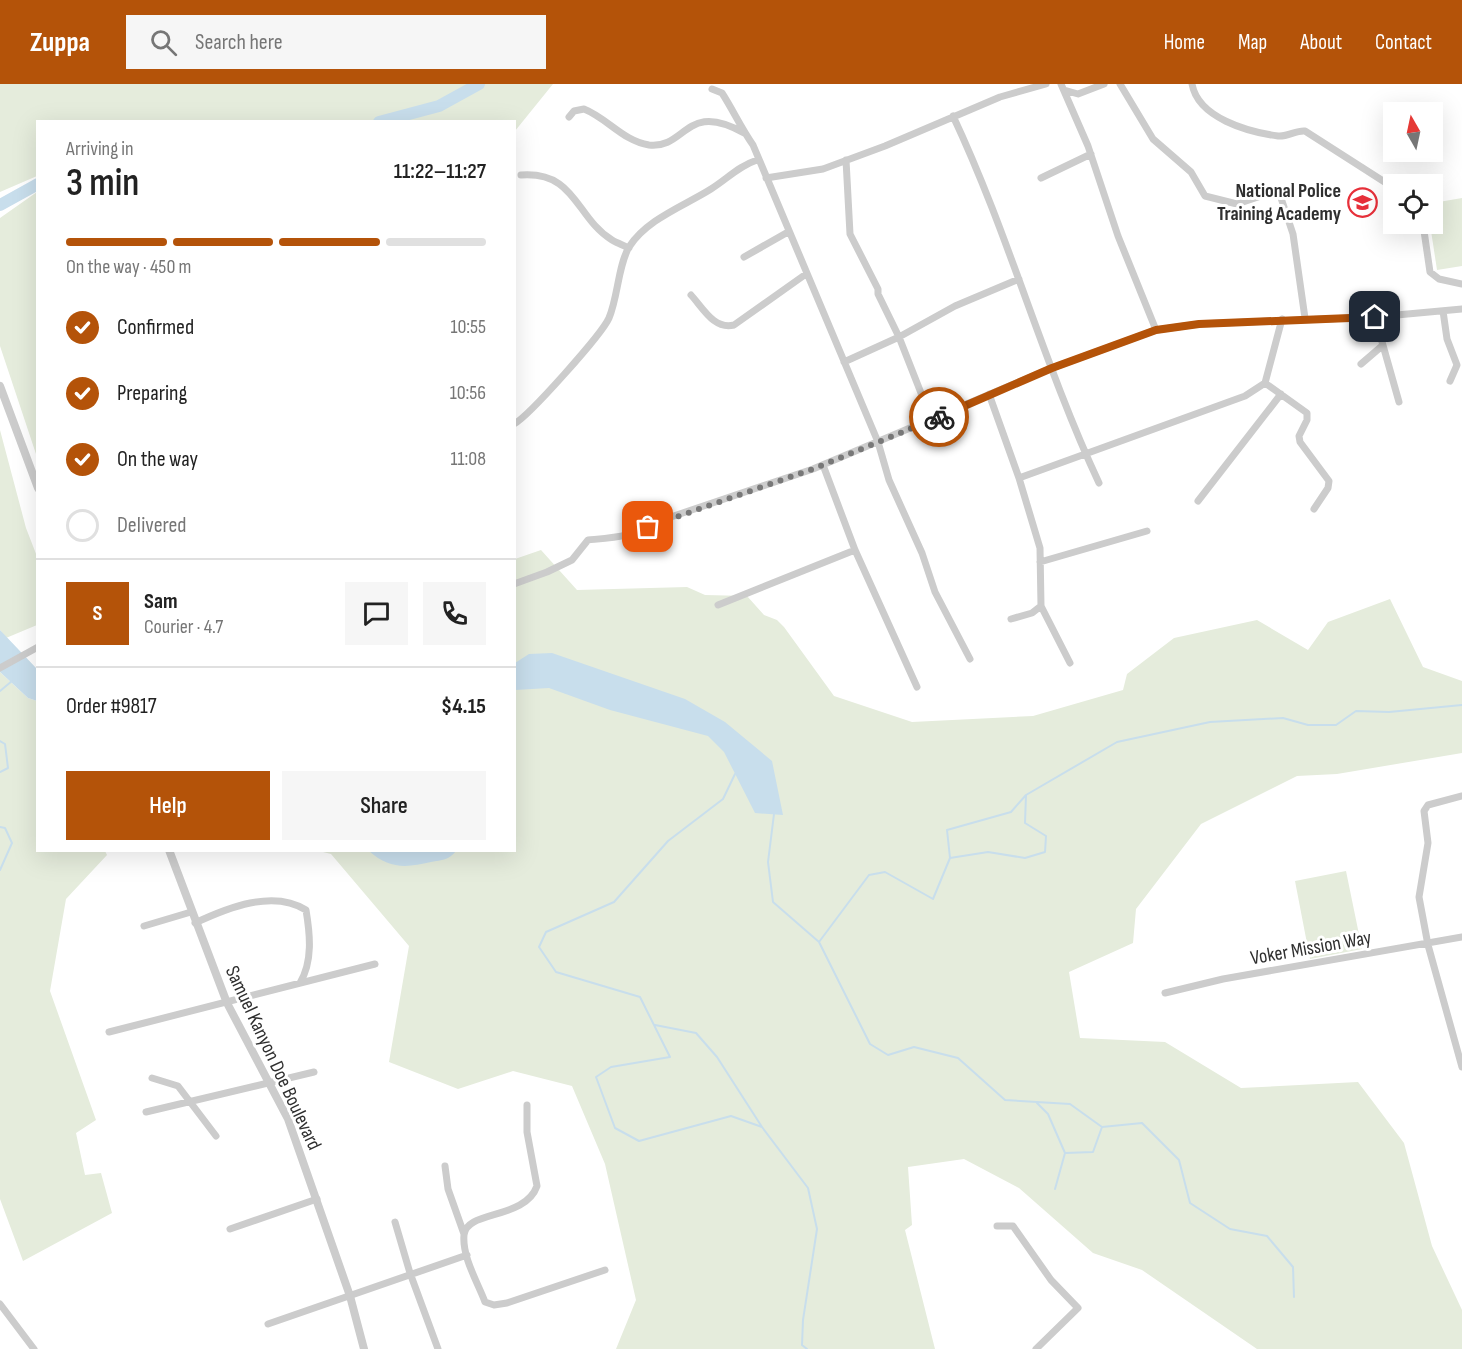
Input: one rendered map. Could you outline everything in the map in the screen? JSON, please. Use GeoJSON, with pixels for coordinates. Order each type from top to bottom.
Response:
{"type":"FeatureCollection","features":[{"type":"Feature","properties":{"kind":"street"},"geometry":{"type":"LineString","coordinates":[[766,178],[823,169],[1000,97],[1046,84]]}},
{"type":"Feature","properties":{"kind":"street"},"geometry":{"type":"LineString","coordinates":[[1063,87],[1078,94],[1104,84]]}},
{"type":"Feature","properties":{"kind":"street"},"geometry":{"type":"LineString","coordinates":[[1120,84],[1141,124],[1153,139],[1191,172],[1205,196],[1237,204],[1274,192],[1280,195],[1293,234],[1305,318]]}},
{"type":"Feature","properties":{"kind":"street"},"geometry":{"type":"LineString","coordinates":[[1192,84],[1200,104],[1214,117],[1281,136],[1305,131],[1383,181]]}},
{"type":"Feature","properties":{"kind":"street"},"geometry":{"type":"LineString","coordinates":[[1063,87],[1091,154],[1118,236],[1156,330]]}},
{"type":"Feature","properties":{"kind":"street"},"geometry":{"type":"LineString","coordinates":[[712,89],[722,93],[728,106],[735,111],[744,133],[753,145],[757,160],[878,442],[889,480],[922,553],[935,592],[970,659]]}},
{"type":"Feature","properties":{"kind":"street"},"geometry":{"type":"LineString","coordinates":[[569,117],[574,111],[584,109],[629,137],[647,144],[665,144],[694,123],[705,121],[726,124],[744,133]]}},
{"type":"Feature","properties":{"kind":"street"},"geometry":{"type":"LineString","coordinates":[[953,116],[975,162],[1052,368],[1099,483]]}},
{"type":"Feature","properties":{"kind":"street"},"geometry":{"type":"LineString","coordinates":[[1041,178],[1091,154]]}},
{"type":"Feature","properties":{"kind":"street"},"geometry":{"type":"LineString","coordinates":[[516,422],[601,333],[616,297],[629,248],[645,230],[668,213],[757,160]]}},
{"type":"Feature","properties":{"kind":"street"},"geometry":{"type":"LineString","coordinates":[[846,160],[850,234],[862,255],[899,337],[932,420]]}},
{"type":"Feature","properties":{"kind":"street"},"geometry":{"type":"LineString","coordinates":[[521,175],[541,176],[557,182],[605,234],[629,248]]}},
{"type":"Feature","properties":{"kind":"street"},"geometry":{"type":"LineString","coordinates":[[744,257],[788,232]]}},
{"type":"Feature","properties":{"kind":"street"},"geometry":{"type":"LineString","coordinates":[[1424,234],[1430,272],[1439,279],[1462,284]]}},
{"type":"Feature","properties":{"kind":"street"},"geometry":{"type":"LineString","coordinates":[[691,295],[713,321],[726,327],[734,325],[806,274]]}},
{"type":"Feature","properties":{"kind":"street"},"geometry":{"type":"LineString","coordinates":[[844,362],[899,337],[955,306],[1019,279]]}},
{"type":"Feature","properties":{"kind":"street"},"geometry":{"type":"LineString","coordinates":[[516,583],[572,560],[588,540],[611,540],[637,533],[659,522],[823,465],[1052,368],[1156,330],[1199,324],[1375,317],[1462,309]]}},
{"type":"Feature","properties":{"kind":"street"},"geometry":{"type":"LineString","coordinates":[[1443,310],[1447,339],[1457,365],[1450,381]]}},
{"type":"Feature","properties":{"kind":"street"},"geometry":{"type":"LineString","coordinates":[[1375,317],[1399,402]]}},
{"type":"Feature","properties":{"kind":"street"},"geometry":{"type":"LineString","coordinates":[[1019,477],[1245,396],[1265,383],[1282,319]]}},
{"type":"Feature","properties":{"kind":"street"},"geometry":{"type":"LineString","coordinates":[[1361,364],[1382,346]]}},
{"type":"Feature","properties":{"kind":"street"},"geometry":{"type":"LineString","coordinates":[[1265,383],[1306,413],[1306,420],[1299,436],[1300,442],[1329,481],[1328,488],[1314,509]]}},
{"type":"Feature","properties":{"kind":"street"},"geometry":{"type":"LineString","coordinates":[[0,386],[36,483]]}},
{"type":"Feature","properties":{"kind":"street"},"geometry":{"type":"LineString","coordinates":[[989,394],[1019,477],[1040,548],[1041,606],[1070,663]]}},
{"type":"Feature","properties":{"kind":"street"},"geometry":{"type":"LineString","coordinates":[[1198,501],[1281,394]]}},
{"type":"Feature","properties":{"kind":"street"},"geometry":{"type":"LineString","coordinates":[[823,465],[855,550],[917,687]]}},
{"type":"Feature","properties":{"kind":"street"},"geometry":{"type":"LineString","coordinates":[[1040,561],[1147,531]]}},
{"type":"Feature","properties":{"kind":"street"},"geometry":{"type":"LineString","coordinates":[[718,605],[855,550]]}},
{"type":"Feature","properties":{"kind":"street"},"geometry":{"type":"LineString","coordinates":[[1011,619],[1032,613],[1041,606]]}},
{"type":"Feature","properties":{"kind":"street"},"geometry":{"type":"LineString","coordinates":[[0,668],[36,648]]}},
{"type":"Feature","properties":{"kind":"street"},"geometry":{"type":"LineString","coordinates":[[1462,796],[1428,805],[1424,811],[1428,843],[1419,897],[1428,945],[1462,1066]]}},
{"type":"Feature","properties":{"kind":"street","name":"Samuel Kanyon Doe Boulevard"},"geometry":{"type":"LineString","coordinates":[[170,852],[227,1003],[288,1119],[350,1296],[364,1349]]}},
{"type":"Feature","properties":{"kind":"street"},"geometry":{"type":"LineString","coordinates":[[195,923],[231,906],[270,901],[297,904],[306,910],[309,931],[307,970],[300,983]]}},
{"type":"Feature","properties":{"kind":"street"},"geometry":{"type":"LineString","coordinates":[[144,926],[191,912]]}},
{"type":"Feature","properties":{"kind":"street","name":"Voker Mission Way"},"geometry":{"type":"LineString","coordinates":[[1165,993],[1223,979],[1428,945],[1462,937]]}},
{"type":"Feature","properties":{"kind":"street"},"geometry":{"type":"LineString","coordinates":[[108,1032],[375,964]]}},
{"type":"Feature","properties":{"kind":"street"},"geometry":{"type":"LineString","coordinates":[[146,1112],[314,1072]]}},
{"type":"Feature","properties":{"kind":"street"},"geometry":{"type":"LineString","coordinates":[[152,1078],[178,1086],[216,1136]]}},
{"type":"Feature","properties":{"kind":"street"},"geometry":{"type":"LineString","coordinates":[[464,1234],[470,1223],[507,1212],[520,1206],[534,1195],[537,1186],[527,1132],[527,1105]]}},
{"type":"Feature","properties":{"kind":"street"},"geometry":{"type":"LineString","coordinates":[[445,1166],[448,1189],[464,1234],[467,1255],[485,1302],[494,1305],[605,1270]]}},
{"type":"Feature","properties":{"kind":"street"},"geometry":{"type":"LineString","coordinates":[[230,1229],[317,1199]]}},
{"type":"Feature","properties":{"kind":"street"},"geometry":{"type":"LineString","coordinates":[[395,1222],[410,1273],[438,1349]]}},
{"type":"Feature","properties":{"kind":"street"},"geometry":{"type":"LineString","coordinates":[[997,1226],[1012,1227],[1051,1280],[1078,1308],[1035,1349]]}},
{"type":"Feature","properties":{"kind":"street"},"geometry":{"type":"LineString","coordinates":[[268,1324],[467,1255]]}},
{"type":"Feature","properties":{"kind":"street"},"geometry":{"type":"LineString","coordinates":[[0,1304],[34,1349]]}},
{"type":"Feature","properties":{"kind":"green space"},"geometry":{"type":"Polygon","coordinates":[[[0,84],[553,84],[516,130],[516,120],[36,120],[36,176],[0,192],[0,84]]]}},
{"type":"Feature","properties":{"kind":"green space"},"geometry":{"type":"Polygon","coordinates":[[[36,193],[36,454],[0,346],[0,218],[36,193]]]}},
{"type":"Feature","properties":{"kind":"green space"},"geometry":{"type":"Polygon","coordinates":[[[1462,198],[1462,266],[1437,270],[1432,234],[1443,234],[1443,201],[1462,198]]]}},
{"type":"Feature","properties":{"kind":"green space"},"geometry":{"type":"Polygon","coordinates":[[[0,430],[26,528],[36,554],[36,625],[6,638],[0,630],[0,430]]]}},
{"type":"Feature","properties":{"kind":"green space"},"geometry":{"type":"Polygon","coordinates":[[[541,550],[577,590],[687,587],[705,595],[747,596],[764,615],[777,620],[784,627],[834,696],[912,722],[1033,716],[1123,690],[1127,674],[1174,638],[1257,620],[1308,650],[1328,622],[1390,599],[1423,667],[1462,681],[1462,753],[1337,774],[1297,776],[1201,824],[1136,909],[1133,943],[1069,972],[1080,1038],[1165,1042],[1241,1088],[1358,1082],[1404,1143],[1432,1246],[1462,1310],[1462,1349],[1257,1349],[1142,1270],[1093,1253],[1019,1188],[964,1159],[908,1167],[912,1225],[905,1230],[935,1349],[616,1349],[636,1300],[605,1164],[572,1086],[513,1071],[458,1089],[389,1062],[409,946],[331,854],[323,852],[516,852],[516,559],[541,550]]]}},
{"type":"Feature","properties":{"kind":"green space"},"geometry":{"type":"Polygon","coordinates":[[[0,672],[28,698],[36,701],[36,852],[106,852],[107,855],[66,899],[50,991],[96,1120],[76,1133],[85,1175],[101,1173],[112,1213],[23,1261],[0,1199],[0,672]]]}},
{"type":"Feature","properties":{"kind":"green space"},"geometry":{"type":"Polygon","coordinates":[[[1346,871],[1362,949],[1310,959],[1295,881],[1346,871]]]}},
{"type":"Feature","properties":{"kind":"water"},"geometry":{"type":"Polygon","coordinates":[[[0,630],[36,668],[36,701],[28,698],[0,672],[0,630]]]}},
{"type":"Feature","properties":{"kind":"water"},"geometry":{"type":"Polygon","coordinates":[[[552,653],[685,699],[725,722],[772,761],[783,815],[755,813],[724,752],[708,736],[610,710],[549,688],[516,690],[516,662],[529,654],[552,653]]]}},
{"type":"Feature","properties":{"kind":"water"},"geometry":{"type":"Polygon","coordinates":[[[370,852],[455,852],[445,859],[406,866],[391,864],[370,852]]]}},
{"type":"Feature","properties":{"kind":"waterway"},"geometry":{"type":"LineString","coordinates":[[386,120],[439,106],[479,84]]}},
{"type":"Feature","properties":{"kind":"waterway"},"geometry":{"type":"LineString","coordinates":[[0,205],[36,185]]}},
{"type":"Feature","properties":{"kind":"waterway"},"geometry":{"type":"LineString","coordinates":[[0,691],[12,681]]}},
{"type":"Feature","properties":{"kind":"waterway"},"geometry":{"type":"LineString","coordinates":[[819,942],[869,875],[885,872],[933,899],[950,858],[947,830],[1011,812],[1026,795],[1117,742],[1210,722],[1283,718],[1308,725],[1336,725],[1356,711],[1389,712],[1462,705]]}},
{"type":"Feature","properties":{"kind":"waterway"},"geometry":{"type":"LineString","coordinates":[[0,741],[5,744],[8,768],[0,772]]}},
{"type":"Feature","properties":{"kind":"waterway"},"geometry":{"type":"LineString","coordinates":[[735,774],[723,799],[668,841],[614,902],[546,932],[539,947],[556,972],[640,997],[670,1057],[611,1067],[596,1077],[615,1128],[639,1141],[731,1116],[762,1127],[808,1188],[817,1229],[803,1320],[802,1345],[807,1349]]}},
{"type":"Feature","properties":{"kind":"waterway"},"geometry":{"type":"LineString","coordinates":[[950,858],[988,852],[1025,858],[1045,852],[1046,836],[1025,823],[1026,795]]}},
{"type":"Feature","properties":{"kind":"waterway"},"geometry":{"type":"LineString","coordinates":[[774,814],[768,862],[773,902],[819,942],[870,1044],[888,1055],[914,1047],[958,1058],[1005,1100],[1070,1104],[1102,1127],[1142,1123],[1179,1160],[1190,1203],[1230,1229],[1267,1236],[1293,1267],[1294,1297]]}},
{"type":"Feature","properties":{"kind":"waterway"},"geometry":{"type":"LineString","coordinates":[[0,827],[5,828],[12,843],[0,870]]}},
{"type":"Feature","properties":{"kind":"waterway"},"geometry":{"type":"LineString","coordinates":[[655,1025],[696,1033],[717,1057],[762,1127]]}},
{"type":"Feature","properties":{"kind":"waterway"},"geometry":{"type":"LineString","coordinates":[[1037,1103],[1048,1114],[1065,1153],[1055,1189]]}},
{"type":"Feature","properties":{"kind":"waterway"},"geometry":{"type":"LineString","coordinates":[[1065,1153],[1093,1152],[1102,1127]]}},
{"type":"Feature","properties":{"kind":"way so far"},"geometry":{"type":"LineString","coordinates":[[648,527],[716,501],[813,469],[939,417]]}},
{"type":"Feature","properties":{"kind":"place","name":"National Police Training Academy"},"geometry":{"type":"Point","coordinates":[1362,203]}},
{"type":"Feature","properties":{"kind":"route"},"geometry":{"type":"LineString","coordinates":[[939,417],[1052,368],[1156,330],[1199,324],[1375,317]]}}]}
